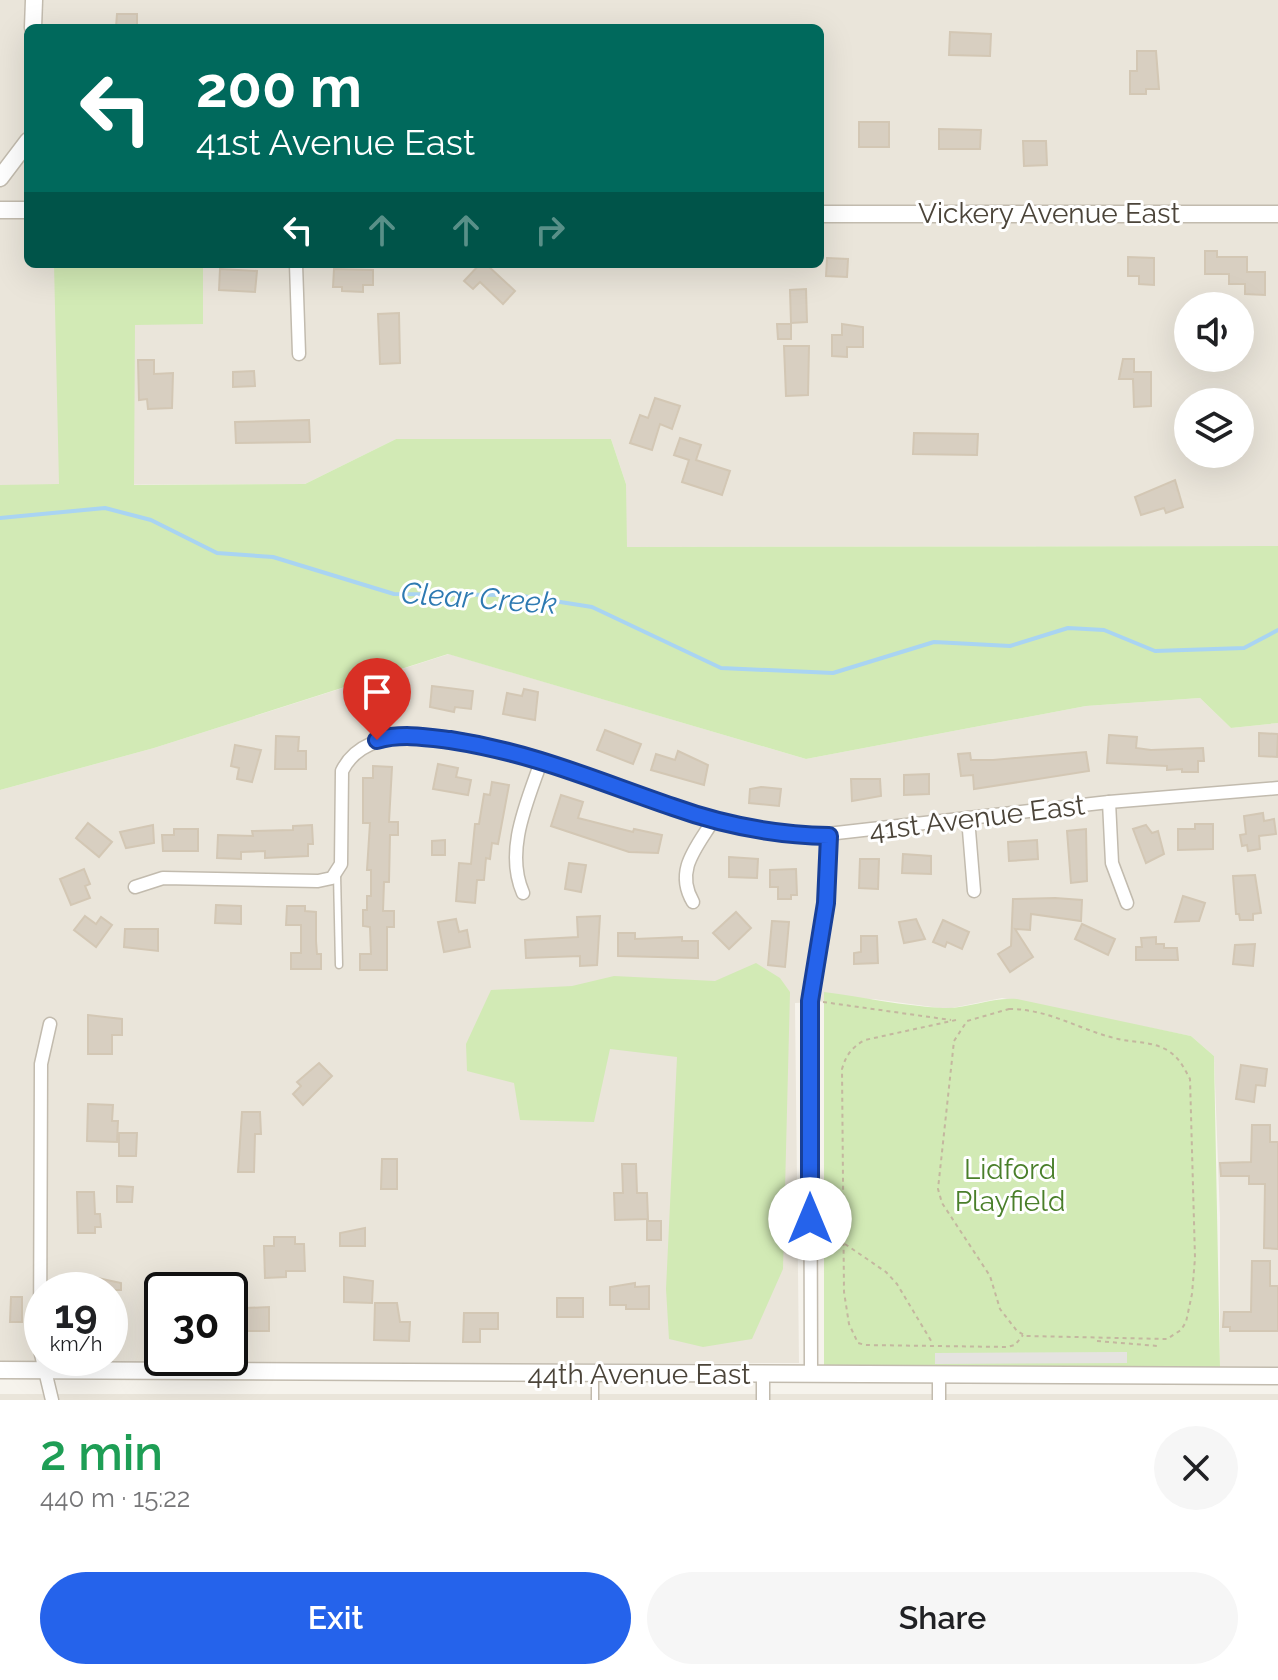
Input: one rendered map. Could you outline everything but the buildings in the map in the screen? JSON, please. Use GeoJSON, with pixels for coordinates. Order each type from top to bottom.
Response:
{"type":"FeatureCollection","features":[{"type":"Feature","properties":{"kind":"street"},"geometry":{"type":"LineString","coordinates":[[33,24],[34,0]]}},
{"type":"Feature","properties":{"kind":"street"},"geometry":{"type":"LineString","coordinates":[[0,178],[24,146]]}},
{"type":"Feature","properties":{"kind":"street"},"geometry":{"type":"LineString","coordinates":[[0,210],[24,210]]}},
{"type":"Feature","properties":{"kind":"street","name":"Vickery Avenue East"},"geometry":{"type":"LineString","coordinates":[[824,214],[1278,214]]}},
{"type":"Feature","properties":{"kind":"street"},"geometry":{"type":"LineString","coordinates":[[296,268],[299,354]]}},
{"type":"Feature","properties":{"kind":"street","name":"41st Avenue East"},"geometry":{"type":"LineString","coordinates":[[337,874],[341,864],[341,777],[347,762],[366,745],[389,737],[415,736],[480,745],[542,759],[714,819],[777,833],[829,836],[1109,802],[1278,788]]}},
{"type":"Feature","properties":{"kind":"street"},"geometry":{"type":"LineString","coordinates":[[523,893],[516,867],[518,840],[542,759]]}},
{"type":"Feature","properties":{"kind":"street"},"geometry":{"type":"LineString","coordinates":[[1109,802],[1112,863],[1127,903]]}},
{"type":"Feature","properties":{"kind":"street"},"geometry":{"type":"LineString","coordinates":[[968,818],[974,891]]}},
{"type":"Feature","properties":{"kind":"street"},"geometry":{"type":"LineString","coordinates":[[693,902],[687,893],[684,871],[714,819]]}},
{"type":"Feature","properties":{"kind":"street"},"geometry":{"type":"LineString","coordinates":[[811,1375],[810,1001],[826,903],[829,836]]}},
{"type":"Feature","properties":{"kind":"street"},"geometry":{"type":"LineString","coordinates":[[135,887],[163,878],[318,881],[337,874]]}},
{"type":"Feature","properties":{"kind":"street"},"geometry":{"type":"LineString","coordinates":[[40,1272],[41,1064],[50,1024]]}},
{"type":"Feature","properties":{"kind":"street","name":"44th Avenue East"},"geometry":{"type":"LineString","coordinates":[[0,1370],[24,1370]]}},
{"type":"Feature","properties":{"kind":"street","name":"44th Avenue East"},"geometry":{"type":"LineString","coordinates":[[128,1370],[1278,1376]]}},
{"type":"Feature","properties":{"kind":"street"},"geometry":{"type":"LineString","coordinates":[[763,1374],[763,1400]]}},
{"type":"Feature","properties":{"kind":"street"},"geometry":{"type":"LineString","coordinates":[[939,1375],[939,1400]]}},
{"type":"Feature","properties":{"kind":"street"},"geometry":{"type":"LineString","coordinates":[[45,1376],[52,1400]]}},
{"type":"Feature","properties":{"kind":"lane"},"geometry":{"type":"LineString","coordinates":[[337,874],[339,965]]}},
{"type":"Feature","properties":{"kind":"lane"},"geometry":{"type":"LineString","coordinates":[[595,1373],[595,1400]]}},
{"type":"Feature","properties":{"kind":"path"},"geometry":{"type":"LineString","coordinates":[[810,1001],[851,1003],[967,1021],[1009,1009],[1047,1012],[1117,1039],[1151,1043],[1169,1051],[1182,1063],[1190,1079],[1195,1258],[1186,1322],[1181,1330],[1167,1339],[1097,1340]]}},
{"type":"Feature","properties":{"kind":"path"},"geometry":{"type":"LineString","coordinates":[[956,1020],[865,1040],[855,1045],[842,1069],[844,1292],[849,1324],[858,1343],[1007,1347],[1015,1345],[1024,1334]]}},
{"type":"Feature","properties":{"kind":"path"},"geometry":{"type":"LineString","coordinates":[[967,1021],[954,1041],[938,1189],[942,1203],[990,1276],[1000,1309],[1024,1334],[1158,1346]]}},
{"type":"Feature","properties":{"kind":"path"},"geometry":{"type":"LineString","coordinates":[[844,1243],[886,1272],[897,1284],[935,1346]]}},
{"type":"Feature","properties":{"kind":"shaded area"},"geometry":{"type":"Polygon","coordinates":[[[0,0],[1278,0],[1278,546],[626,547],[626,484],[611,439],[396,439],[305,484],[0,485],[0,0]]]}},
{"type":"Feature","properties":{"kind":"shaded area"},"geometry":{"type":"Polygon","coordinates":[[[449,654],[806,759],[1086,706],[1200,698],[1231,728],[1278,723],[1278,1367],[1220,1367],[1220,1218],[1214,1056],[1191,1036],[1002,998],[947,1009],[873,999],[795,1003],[799,1363],[248,1363],[248,1272],[144,1272],[144,1363],[128,1363],[128,1272],[24,1272],[24,1363],[0,1363],[0,790],[154,748],[449,654]]]}},
{"type":"Feature","properties":{"kind":"shaded area"},"geometry":{"type":"Polygon","coordinates":[[[1127,1352],[1127,1363],[935,1364],[935,1353],[1127,1352]]]}},
{"type":"Feature","properties":{"kind":"shaded area"},"geometry":{"type":"Polygon","coordinates":[[[0,1394],[1278,1394],[1278,1400],[0,1400],[0,1394]]]}},
{"type":"Feature","properties":{"kind":"green space"},"geometry":{"type":"Polygon","coordinates":[[[54,268],[203,268],[203,324],[135,325],[134,485],[305,484],[396,439],[611,439],[626,484],[627,547],[1278,546],[1278,723],[1231,728],[1200,698],[1086,706],[806,759],[448,654],[154,748],[0,790],[0,485],[59,484],[54,268]]]}},
{"type":"Feature","properties":{"kind":"green space"},"geometry":{"type":"Polygon","coordinates":[[[756,963],[780,978],[790,992],[783,1269],[752,1339],[703,1347],[669,1339],[666,1289],[677,1057],[610,1049],[594,1122],[520,1120],[514,1083],[467,1071],[466,1044],[491,990],[572,986],[614,976],[715,981],[756,963]]]}},
{"type":"Feature","properties":{"kind":"green space","name":"Lidford Playfield"},"geometry":{"type":"Polygon","coordinates":[[[824,992],[943,1008],[1017,999],[1191,1036],[1214,1056],[1220,1367],[824,1367],[824,992]]]}},
{"type":"Feature","properties":{"kind":"waterway","name":"Clear Creek"},"geometry":{"type":"LineString","coordinates":[[0,518],[105,508],[151,520],[217,553],[273,557],[394,594],[516,595],[592,607],[721,668],[833,673],[934,642],[1010,646],[1068,628],[1104,630],[1155,651],[1244,648],[1278,630]]}},
{"type":"Feature","properties":{"kind":"route"},"geometry":{"type":"LineString","coordinates":[[377,740],[396,736],[428,737],[507,750],[556,763],[695,814],[762,830],[829,836],[826,903],[810,1001],[810,1219]]}}]}
